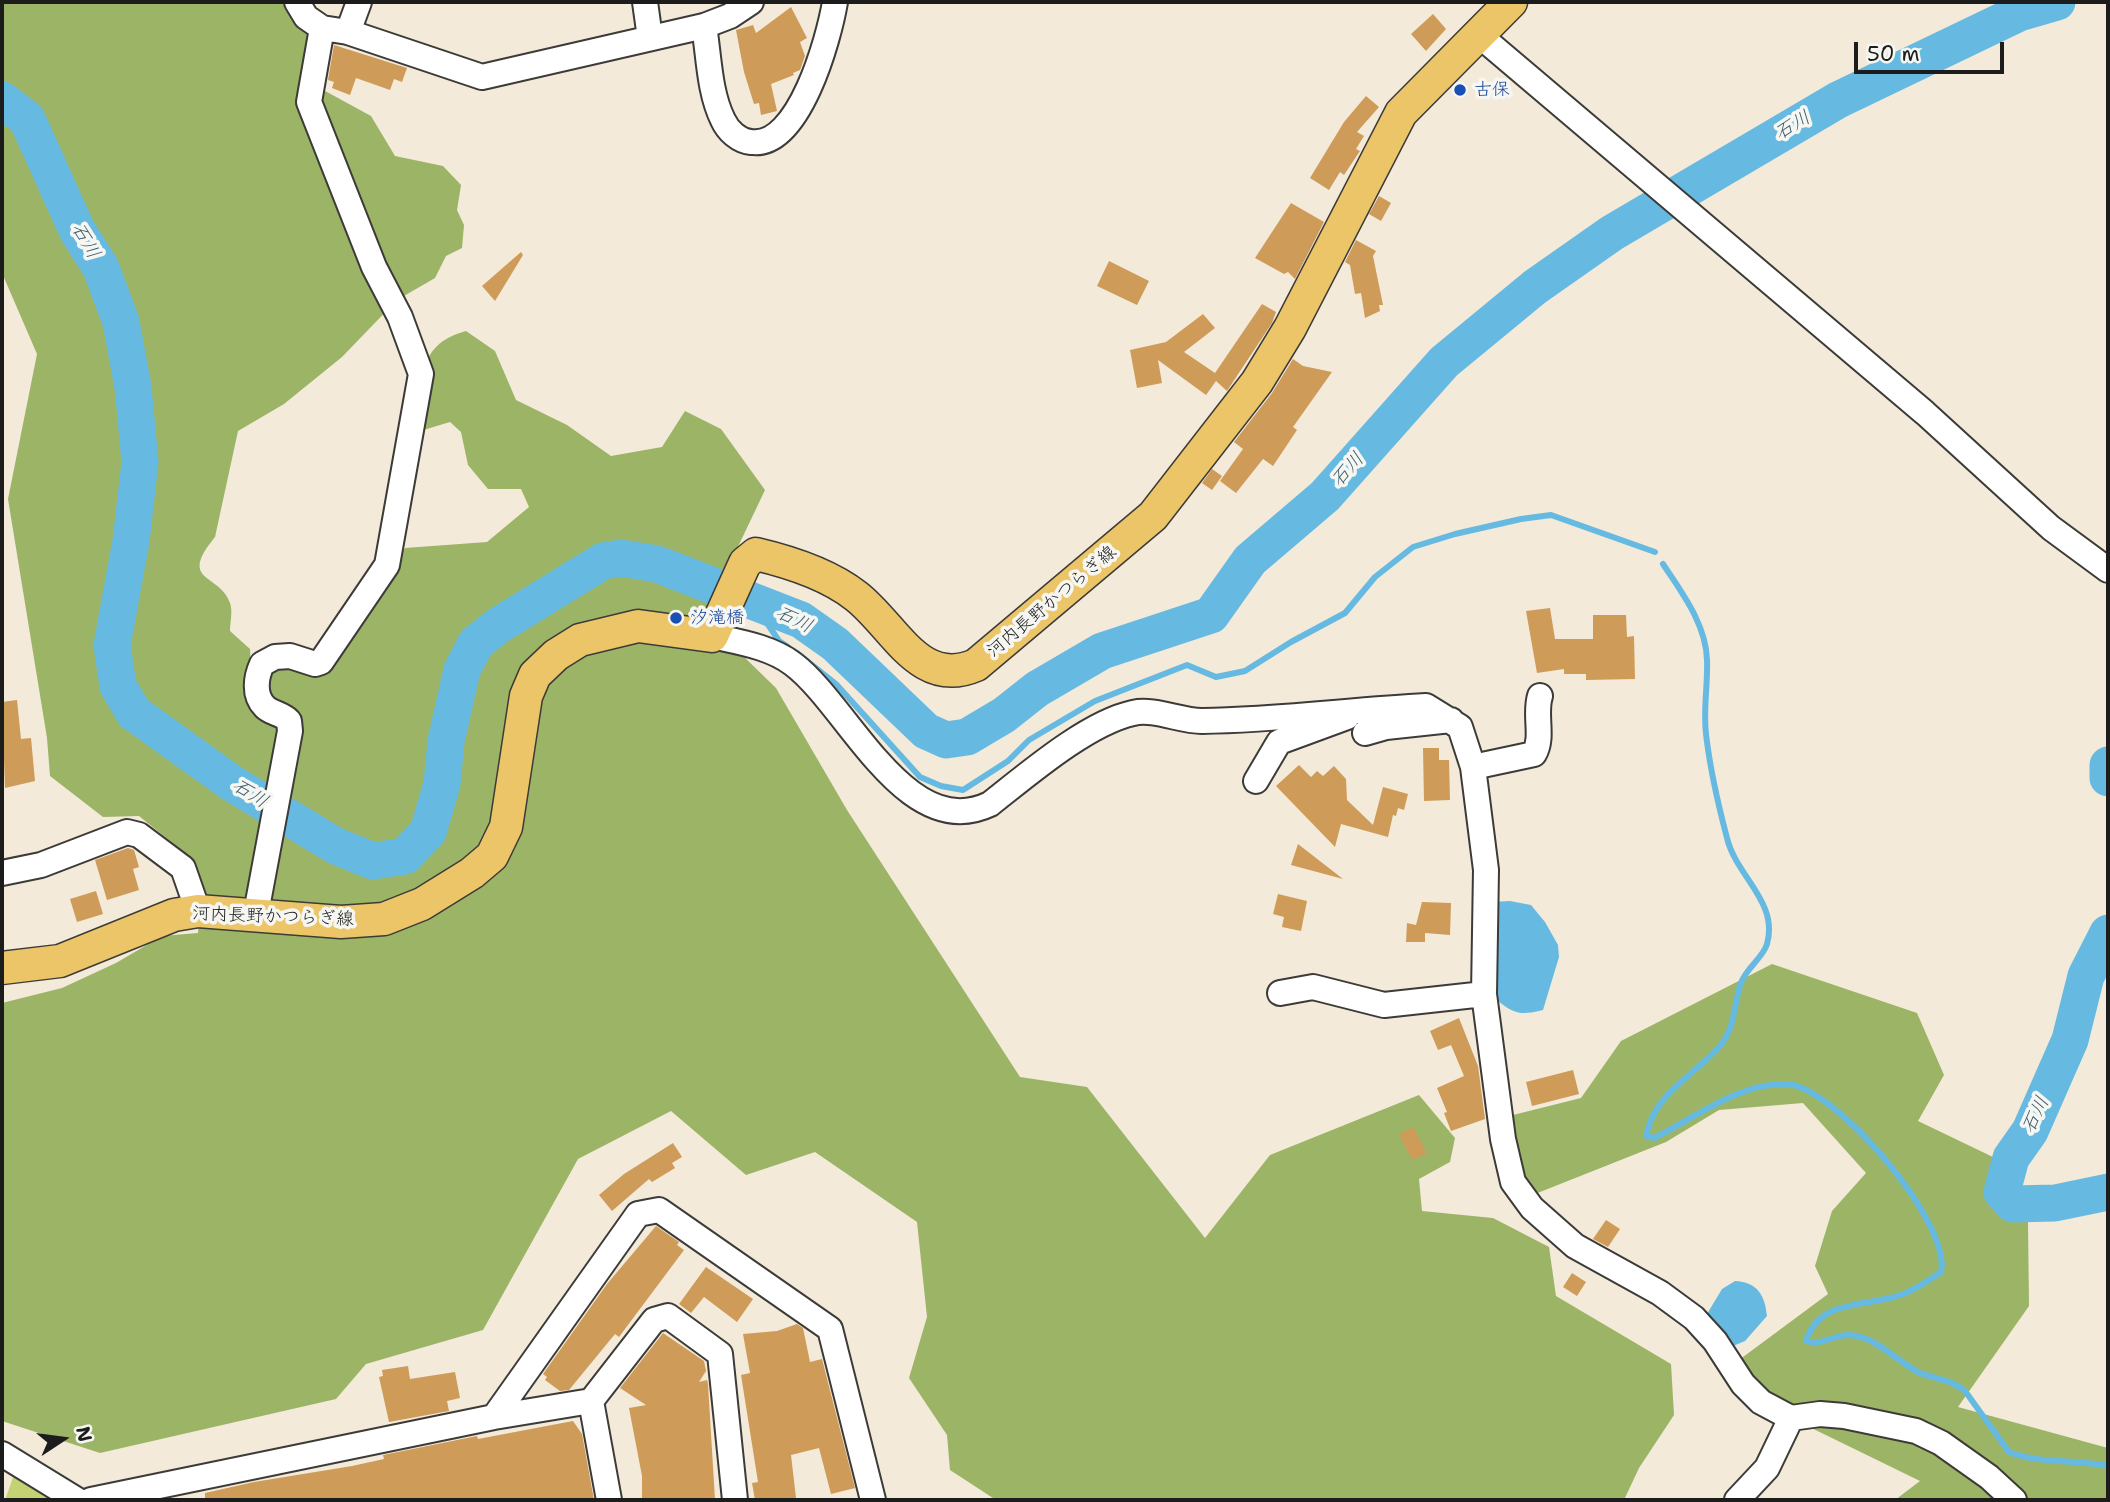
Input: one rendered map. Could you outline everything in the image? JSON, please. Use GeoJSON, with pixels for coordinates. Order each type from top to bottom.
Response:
{"type":"FeatureCollection","features":[{"type":"Feature","properties":{"kind":"main road","name":"河内長野かつらぎ線"},"geometry":{"type":"LineString","coordinates":[[2,968],[60,961],[174,915],[198,911],[258,906],[341,922],[384,919],[422,904],[492,856],[506,827],[526,696],[535,675],[556,656],[580,640],[609,631],[638,626],[713,632],[745,563],[756,554],[817,573],[856,596],[916,657],[936,671],[958,673],[996,650],[1153,516],[1257,382],[1290,328],[1401,113],[1511,2]]}},
{"type":"Feature","properties":{"kind":"street"},"geometry":{"type":"LineString","coordinates":[[297,2],[306,17],[322,28],[348,32],[482,77],[704,26],[730,16],[751,2]]}},
{"type":"Feature","properties":{"kind":"street"},"geometry":{"type":"LineString","coordinates":[[348,32],[359,2]]}},
{"type":"Feature","properties":{"kind":"street"},"geometry":{"type":"LineString","coordinates":[[645,2],[650,38]]}},
{"type":"Feature","properties":{"kind":"street"},"geometry":{"type":"LineString","coordinates":[[704,26],[716,101],[723,122],[741,139],[763,143],[789,125],[804,97],[830,29],[835,2]]}},
{"type":"Feature","properties":{"kind":"street"},"geometry":{"type":"LineString","coordinates":[[258,906],[290,731],[289,721],[285,716],[266,708],[258,694],[256,678],[262,664],[275,657],[321,662],[387,565],[421,374],[400,317],[374,267],[309,102],[322,28]]}},
{"type":"Feature","properties":{"kind":"street"},"geometry":{"type":"LineString","coordinates":[[1479,35],[1925,413],[2051,528],[2102,566]]}},
{"type":"Feature","properties":{"kind":"street"},"geometry":{"type":"LineString","coordinates":[[713,632],[763,649],[793,663],[821,690],[888,772],[912,794],[940,810],[979,809],[1055,754],[1105,724],[1134,713],[1198,721],[1363,722]]}},
{"type":"Feature","properties":{"kind":"street"},"geometry":{"type":"LineString","coordinates":[[1473,766],[1534,754],[1538,743],[1537,705],[1541,696]]}},
{"type":"Feature","properties":{"kind":"street"},"geometry":{"type":"LineString","coordinates":[[1256,781],[1279,742],[1337,723],[1363,722],[1426,706],[1451,720],[1464,736],[1473,766],[1486,870],[1484,993],[1503,1139],[1513,1182],[1532,1208],[1575,1247],[1660,1293],[1694,1318],[1715,1341],[1743,1384],[1761,1402],[1791,1418],[1820,1414],[1844,1416],[1916,1431],[1941,1443],[2014,1500]]}},
{"type":"Feature","properties":{"kind":"street"},"geometry":{"type":"LineString","coordinates":[[2,873],[41,865],[127,832],[139,835],[183,868],[198,911]]}},
{"type":"Feature","properties":{"kind":"street"},"geometry":{"type":"LineString","coordinates":[[1280,993],[1313,987],[1384,1005],[1484,993]]}},
{"type":"Feature","properties":{"kind":"street"},"geometry":{"type":"LineString","coordinates":[[494,1417],[638,1214],[659,1210],[830,1329],[873,1500]]}},
{"type":"Feature","properties":{"kind":"street"},"geometry":{"type":"LineString","coordinates":[[91,1500],[494,1417],[591,1401],[654,1320],[668,1316],[720,1354],[735,1500]]}},
{"type":"Feature","properties":{"kind":"street"},"geometry":{"type":"LineString","coordinates":[[591,1401],[609,1500]]}},
{"type":"Feature","properties":{"kind":"street"},"geometry":{"type":"LineString","coordinates":[[1737,1500],[1767,1468],[1791,1418]]}},
{"type":"Feature","properties":{"kind":"street"},"geometry":{"type":"LineString","coordinates":[[3,1458],[77,1500]]}},
{"type":"Feature","properties":{"kind":"green space"},"geometry":{"type":"Polygon","coordinates":[[[2,2],[285,2],[313,33],[305,80],[371,116],[395,156],[443,166],[461,185],[457,210],[464,225],[462,248],[446,256],[435,278],[397,300],[342,357],[284,404],[238,431],[215,537],[204,552],[200,570],[225,593],[230,603],[230,631],[250,649],[251,666],[330,670],[371,608],[405,548],[487,542],[529,507],[521,489],[488,489],[468,465],[461,432],[450,422],[420,431],[424,369],[437,346],[449,337],[466,331],[495,351],[516,400],[567,425],[611,456],[662,447],[685,411],[721,429],[765,490],[704,618],[776,688],[847,810],[1020,1077],[1087,1087],[1205,1238],[1270,1155],[1419,1095],[1455,1138],[1450,1162],[1419,1179],[1422,1211],[1493,1218],[1549,1247],[1556,1296],[1671,1364],[1674,1415],[1639,1468],[1624,1500],[996,1500],[950,1470],[947,1435],[909,1378],[927,1317],[917,1222],[815,1152],[746,1175],[671,1111],[578,1159],[483,1330],[366,1364],[336,1399],[100,1453],[2,1421],[2,1003],[62,988],[116,963],[162,936],[198,933],[201,879],[190,857],[139,816],[103,817],[50,776],[47,738],[8,499],[37,354],[2,273],[2,2]]]}},
{"type":"Feature","properties":{"kind":"green space"},"geometry":{"type":"Polygon","coordinates":[[[1772,964],[1917,1013],[1944,1075],[1918,1121],[1995,1158],[2028,1222],[2029,1306],[1958,1407],[2108,1448],[2108,1500],[1895,1500],[1920,1481],[1791,1418],[1773,1402],[1739,1360],[1828,1294],[1815,1266],[1832,1211],[1866,1173],[1803,1103],[1719,1110],[1666,1142],[1530,1196],[1517,1176],[1509,1116],[1581,1098],[1621,1041],[1772,964]]]}},
{"type":"Feature","properties":{"kind":"green space"},"geometry":{"type":"Polygon","coordinates":[[[16,1469],[55,1500],[5,1500],[16,1469]]]}},
{"type":"Feature","properties":{"kind":"water"},"geometry":{"type":"Polygon","coordinates":[[[1510,901],[1531,905],[1558,945],[1559,957],[1543,1010],[1519,1013],[1498,1001],[1492,954],[1492,902],[1510,901]]]}},
{"type":"Feature","properties":{"kind":"water"},"geometry":{"type":"Polygon","coordinates":[[[1735,1281],[1749,1284],[1758,1291],[1767,1316],[1745,1341],[1726,1349],[1704,1319],[1722,1289],[1735,1281]]]}},
{"type":"Feature","properties":{"kind":"building"},"geometry":{"type":"Polygon","coordinates":[[[791,7],[807,38],[800,42],[805,56],[800,70],[793,73],[794,75],[771,84],[777,111],[761,115],[759,103],[754,104],[744,72],[736,30],[753,25],[756,33],[791,7]]]}},
{"type":"Feature","properties":{"kind":"building"},"geometry":{"type":"Polygon","coordinates":[[[1433,14],[1446,29],[1426,51],[1411,34],[1433,14]]]}},
{"type":"Feature","properties":{"kind":"building"},"geometry":{"type":"Polygon","coordinates":[[[334,45],[407,68],[402,82],[394,79],[390,90],[356,78],[350,95],[332,88],[334,82],[328,80],[334,45]]]}},
{"type":"Feature","properties":{"kind":"building"},"geometry":{"type":"Polygon","coordinates":[[[1366,96],[1379,107],[1357,132],[1364,136],[1356,149],[1360,151],[1344,175],[1340,172],[1329,190],[1310,178],[1344,122],[1366,96]]]}},
{"type":"Feature","properties":{"kind":"building"},"geometry":{"type":"Polygon","coordinates":[[[1379,196],[1391,203],[1381,221],[1369,214],[1379,196]]]}},
{"type":"Feature","properties":{"kind":"building"},"geometry":{"type":"Polygon","coordinates":[[[1291,203],[1324,222],[1295,279],[1288,272],[1284,274],[1255,258],[1291,203]]]}},
{"type":"Feature","properties":{"kind":"building"},"geometry":{"type":"Polygon","coordinates":[[[1356,240],[1376,251],[1373,256],[1383,305],[1379,305],[1380,311],[1365,318],[1361,293],[1355,294],[1350,265],[1345,262],[1356,240]]]}},
{"type":"Feature","properties":{"kind":"building"},"geometry":{"type":"Polygon","coordinates":[[[521,252],[523,255],[495,301],[482,286],[521,252]]]}},
{"type":"Feature","properties":{"kind":"building"},"geometry":{"type":"Polygon","coordinates":[[[1109,261],[1149,281],[1137,305],[1097,286],[1109,261]]]}},
{"type":"Feature","properties":{"kind":"building"},"geometry":{"type":"Polygon","coordinates":[[[1262,304],[1276,312],[1272,323],[1227,391],[1216,381],[1206,395],[1158,360],[1162,383],[1137,388],[1130,350],[1166,342],[1203,314],[1215,328],[1184,352],[1215,373],[1262,304]]]}},
{"type":"Feature","properties":{"kind":"building"},"geometry":{"type":"Polygon","coordinates":[[[1293,359],[1303,366],[1332,372],[1293,427],[1297,430],[1273,466],[1263,459],[1236,493],[1220,481],[1243,449],[1234,442],[1272,393],[1293,359]]]}},
{"type":"Feature","properties":{"kind":"building"},"geometry":{"type":"Polygon","coordinates":[[[1212,469],[1222,476],[1212,490],[1202,483],[1212,469]]]}},
{"type":"Feature","properties":{"kind":"building"},"geometry":{"type":"Polygon","coordinates":[[[1550,608],[1555,639],[1593,639],[1593,615],[1626,615],[1627,637],[1634,636],[1635,679],[1586,680],[1586,674],[1564,674],[1564,669],[1537,673],[1526,611],[1550,608]]]}},
{"type":"Feature","properties":{"kind":"building"},"geometry":{"type":"Polygon","coordinates":[[[17,700],[21,739],[31,738],[35,781],[5,788],[2,702],[17,700]]]}},
{"type":"Feature","properties":{"kind":"building"},"geometry":{"type":"Polygon","coordinates":[[[1423,748],[1439,748],[1439,760],[1449,760],[1450,800],[1424,801],[1423,748]]]}},
{"type":"Feature","properties":{"kind":"building"},"geometry":{"type":"Polygon","coordinates":[[[1299,765],[1311,777],[1317,771],[1323,776],[1334,766],[1346,779],[1347,800],[1373,825],[1383,787],[1408,794],[1404,810],[1398,808],[1396,816],[1393,815],[1388,837],[1341,824],[1335,847],[1276,786],[1299,765]]]}},
{"type":"Feature","properties":{"kind":"building"},"geometry":{"type":"Polygon","coordinates":[[[1298,844],[1343,879],[1291,865],[1298,844]]]}},
{"type":"Feature","properties":{"kind":"building"},"geometry":{"type":"Polygon","coordinates":[[[128,848],[134,850],[139,867],[133,869],[139,890],[107,900],[95,860],[128,848]]]}},
{"type":"Feature","properties":{"kind":"building"},"geometry":{"type":"Polygon","coordinates":[[[96,891],[103,914],[77,922],[70,899],[96,891]]]}},
{"type":"Feature","properties":{"kind":"building"},"geometry":{"type":"Polygon","coordinates":[[[1278,894],[1307,901],[1301,931],[1282,927],[1284,917],[1273,914],[1278,894]]]}},
{"type":"Feature","properties":{"kind":"building"},"geometry":{"type":"Polygon","coordinates":[[[1422,902],[1451,903],[1450,935],[1425,933],[1425,942],[1406,942],[1407,923],[1416,925],[1422,902]]]}},
{"type":"Feature","properties":{"kind":"building"},"geometry":{"type":"Polygon","coordinates":[[[1459,1018],[1478,1066],[1485,1119],[1451,1131],[1437,1088],[1464,1076],[1451,1045],[1438,1050],[1430,1031],[1459,1018]]]}},
{"type":"Feature","properties":{"kind":"building"},"geometry":{"type":"Polygon","coordinates":[[[1573,1070],[1579,1094],[1532,1106],[1526,1082],[1573,1070]]]}},
{"type":"Feature","properties":{"kind":"building"},"geometry":{"type":"Polygon","coordinates":[[[1413,1127],[1427,1153],[1412,1160],[1399,1134],[1413,1127]]]}},
{"type":"Feature","properties":{"kind":"building"},"geometry":{"type":"Polygon","coordinates":[[[673,1143],[682,1157],[672,1163],[675,1168],[652,1182],[649,1179],[612,1211],[599,1195],[624,1174],[673,1143]]]}},
{"type":"Feature","properties":{"kind":"building"},"geometry":{"type":"Polygon","coordinates":[[[1606,1220],[1620,1229],[1608,1247],[1593,1239],[1606,1220]]]}},
{"type":"Feature","properties":{"kind":"building"},"geometry":{"type":"Polygon","coordinates":[[[656,1226],[679,1242],[677,1245],[684,1250],[619,1337],[615,1334],[569,1390],[560,1391],[545,1380],[547,1377],[543,1374],[607,1284],[656,1226]]]}},
{"type":"Feature","properties":{"kind":"building"},"geometry":{"type":"Polygon","coordinates":[[[706,1267],[753,1299],[737,1322],[704,1297],[691,1313],[679,1304],[706,1267]]]}},
{"type":"Feature","properties":{"kind":"building"},"geometry":{"type":"Polygon","coordinates":[[[1572,1273],[1586,1282],[1577,1296],[1563,1287],[1572,1273]]]}},
{"type":"Feature","properties":{"kind":"building"},"geometry":{"type":"Polygon","coordinates":[[[797,1324],[803,1328],[810,1362],[822,1359],[855,1488],[831,1494],[819,1448],[791,1455],[796,1498],[755,1500],[752,1483],[758,1482],[741,1375],[750,1373],[743,1334],[777,1331],[797,1324]]]}},
{"type":"Feature","properties":{"kind":"building"},"geometry":{"type":"Polygon","coordinates":[[[663,1333],[704,1361],[706,1371],[699,1382],[707,1380],[708,1384],[715,1500],[642,1500],[642,1476],[629,1408],[646,1405],[620,1388],[663,1333]]]}},
{"type":"Feature","properties":{"kind":"building"},"geometry":{"type":"Polygon","coordinates":[[[408,1366],[410,1379],[455,1372],[460,1398],[447,1401],[449,1411],[389,1422],[379,1377],[383,1376],[382,1370],[408,1366]]]}},
{"type":"Feature","properties":{"kind":"building"},"geometry":{"type":"Polygon","coordinates":[[[573,1421],[582,1434],[594,1500],[205,1500],[205,1493],[254,1482],[352,1466],[384,1459],[383,1455],[477,1436],[478,1439],[573,1421]]]}},
{"type":"Feature","properties":{"kind":"waterway","name":"石川"},"geometry":{"type":"LineString","coordinates":[[2,100],[27,119],[77,230],[101,268],[121,322],[133,387],[140,462],[131,541],[112,645],[118,686],[134,713],[233,784],[336,846],[373,861],[405,856],[428,832],[442,784],[446,741],[462,670],[476,643],[499,625],[603,561],[621,558],[657,564],[801,620],[835,644],[926,731],[946,740],[967,737],[1004,715],[1037,689],[1102,651],[1211,615],[1250,560],[1325,496],[1444,362],[1535,287],[1612,233],[1838,100],[2019,13],[2057,2]]}},
{"type":"Feature","properties":{"kind":"waterway"},"geometry":{"type":"LineString","coordinates":[[797,653],[836,684],[920,777],[941,786],[963,790],[1008,761],[1029,740],[1095,701],[1187,665],[1216,677],[1245,671],[1345,613],[1375,577],[1413,547],[1455,534],[1551,515],[1655,552]]}},
{"type":"Feature","properties":{"kind":"waterway"},"geometry":{"type":"LineString","coordinates":[[1663,564],[1692,609],[1706,647],[1706,734],[1717,799],[1732,852],[1762,902],[1769,929],[1765,949],[1741,983],[1731,1024],[1724,1040],[1657,1108],[1646,1136],[1654,1138],[1734,1095],[1769,1085],[1786,1084],[1807,1090],[1832,1107],[1886,1160],[1909,1191],[1928,1222],[1939,1250],[1941,1272],[1903,1294],[1834,1310],[1822,1317],[1806,1341],[1817,1342],[1848,1335],[1867,1339],[1920,1373],[1960,1387],[2009,1452],[2045,1460],[2108,1466]]}},
{"type":"Feature","properties":{"kind":"waterway"},"geometry":{"type":"LineString","coordinates":[[751,599],[779,641],[788,647]]}},
{"type":"Feature","properties":{"kind":"waterway","name":"石川"},"geometry":{"type":"LineString","coordinates":[[2108,765],[2108,778]]}},
{"type":"Feature","properties":{"kind":"waterway","name":"石川"},"geometry":{"type":"LineString","coordinates":[[2108,933],[2086,976],[2070,1040],[2030,1131],[2011,1158],[2002,1192],[2013,1204],[2055,1203],[2108,1192]]}},
{"type":"Feature","properties":{"kind":"place","name":"古保"},"geometry":{"type":"Point","coordinates":[1460,90]}},
{"type":"Feature","properties":{"kind":"place","name":"汐滝橋"},"geometry":{"type":"Point","coordinates":[676,618]}}]}
